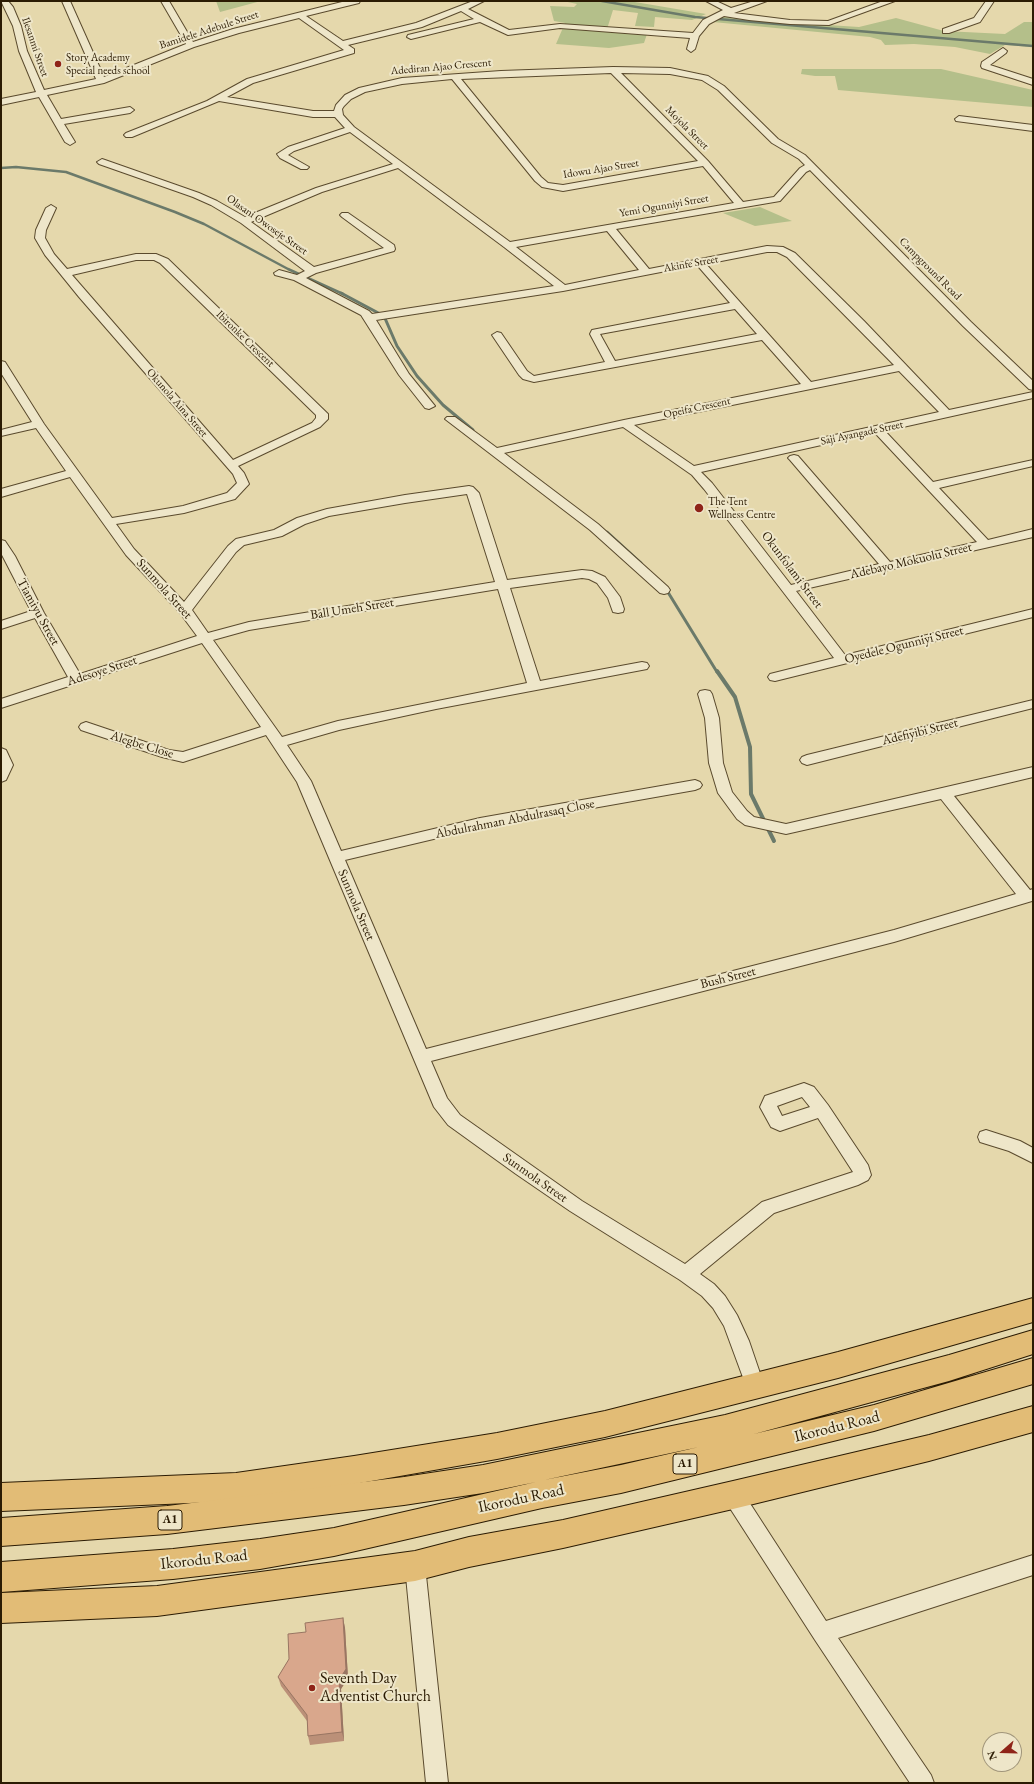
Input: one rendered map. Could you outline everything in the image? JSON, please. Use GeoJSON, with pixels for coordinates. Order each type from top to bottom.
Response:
{"type":"FeatureCollection","features":[{"type":"Feature","properties":{"kind":"main road"},"geometry":{"type":"LineString","coordinates":[[1,1497],[236,1488],[497,1446],[605,1424],[838,1365],[1033,1310]]}},
{"type":"Feature","properties":{"kind":"main road","name":"Ikorodu Road"},"geometry":{"type":"LineString","coordinates":[[1,1532],[167,1520],[404,1491],[483,1479],[747,1422],[853,1395],[949,1368],[1033,1342]]}},
{"type":"Feature","properties":{"kind":"main road","name":"Ikorodu Road"},"geometry":{"type":"LineString","coordinates":[[1,1577],[173,1564],[260,1554],[334,1542],[450,1514],[621,1479],[798,1437],[874,1418],[1033,1371]]}},
{"type":"Feature","properties":{"kind":"main road"},"geometry":{"type":"LineString","coordinates":[[1,1608],[157,1601],[415,1566],[469,1552],[563,1534],[733,1495],[857,1464],[929,1448],[1033,1419]]}},
{"type":"Feature","properties":{"kind":"street","name":"Ilesanmi Street"},"geometry":{"type":"LineString","coordinates":[[4,1],[9,7],[17,26],[23,51],[41,94],[70,142]]}},
{"type":"Feature","properties":{"kind":"street"},"geometry":{"type":"LineString","coordinates":[[66,1],[101,81]]}},
{"type":"Feature","properties":{"kind":"street"},"geometry":{"type":"LineString","coordinates":[[165,1],[191,45]]}},
{"type":"Feature","properties":{"kind":"street"},"geometry":{"type":"LineString","coordinates":[[316,1],[325,9]]}},
{"type":"Feature","properties":{"kind":"street","name":"Bamidele Adebule Street"},"geometry":{"type":"LineString","coordinates":[[1,102],[101,81],[191,45],[236,31],[356,1]]}},
{"type":"Feature","properties":{"kind":"street"},"geometry":{"type":"LineString","coordinates":[[342,44],[408,29],[480,1]]}},
{"type":"Feature","properties":{"kind":"street"},"geometry":{"type":"LineString","coordinates":[[710,1],[726,13],[749,18],[790,22],[829,23],[892,1]]}},
{"type":"Feature","properties":{"kind":"street"},"geometry":{"type":"LineString","coordinates":[[692,49],[695,36],[705,24],[726,13],[762,1]]}},
{"type":"Feature","properties":{"kind":"street"},"geometry":{"type":"LineString","coordinates":[[946,31],[977,20],[982,16],[990,1]]}},
{"type":"Feature","properties":{"kind":"street"},"geometry":{"type":"LineString","coordinates":[[462,9],[508,33],[560,26],[695,36]]}},
{"type":"Feature","properties":{"kind":"street"},"geometry":{"type":"LineString","coordinates":[[129,135],[220,98],[250,81],[355,51],[342,44],[300,15]]}},
{"type":"Feature","properties":{"kind":"street"},"geometry":{"type":"LineString","coordinates":[[405,38],[482,19]]}},
{"type":"Feature","properties":{"kind":"street"},"geometry":{"type":"LineString","coordinates":[[1003,51],[985,66],[1033,82]]}},
{"type":"Feature","properties":{"kind":"street","name":"Adediran Ajao Crescent"},"geometry":{"type":"LineString","coordinates":[[338,114],[338,109],[344,100],[362,90],[402,81],[455,77],[613,70],[670,71],[698,76],[712,81],[721,88],[771,138],[802,157],[811,166]]}},
{"type":"Feature","properties":{"kind":"street","name":"Mojola Street"},"geometry":{"type":"LineString","coordinates":[[613,70],[705,164],[741,205]]}},
{"type":"Feature","properties":{"kind":"street","name":"Idowu Ajao Street"},"geometry":{"type":"LineString","coordinates":[[455,77],[538,179],[545,185],[563,188],[705,164]]}},
{"type":"Feature","properties":{"kind":"street"},"geometry":{"type":"LineString","coordinates":[[220,98],[313,114],[338,114],[341,120],[351,129],[508,245],[563,288]]}},
{"type":"Feature","properties":{"kind":"street"},"geometry":{"type":"LineString","coordinates":[[59,122],[130,110]]}},
{"type":"Feature","properties":{"kind":"street"},"geometry":{"type":"LineString","coordinates":[[959,119],[1033,128]]}},
{"type":"Feature","properties":{"kind":"street"},"geometry":{"type":"LineString","coordinates":[[304,167],[283,156],[282,154],[291,149],[351,129]]}},
{"type":"Feature","properties":{"kind":"street","name":"Olasani Owoseje Street"},"geometry":{"type":"LineString","coordinates":[[102,162],[196,195],[214,203],[244,221],[304,275]]}},
{"type":"Feature","properties":{"kind":"street"},"geometry":{"type":"LineString","coordinates":[[244,221],[319,190],[400,165]]}},
{"type":"Feature","properties":{"kind":"street","name":"Yemi Ogunniyi Street"},"geometry":{"type":"LineString","coordinates":[[508,245],[777,199],[803,170],[811,166]]}},
{"type":"Feature","properties":{"kind":"street","name":"Campground Road"},"geometry":{"type":"LineString","coordinates":[[811,166],[967,324],[1033,387]]}},
{"type":"Feature","properties":{"kind":"street","name":"Okunola Aina Street"},"geometry":{"type":"LineString","coordinates":[[51,208],[40,230],[40,238],[65,273],[238,473],[243,484],[231,496],[184,509],[109,522]]}},
{"type":"Feature","properties":{"kind":"street"},"geometry":{"type":"LineString","coordinates":[[279,273],[304,275],[390,249],[390,247],[345,215]]}},
{"type":"Feature","properties":{"kind":"street"},"geometry":{"type":"LineString","coordinates":[[610,228],[646,272]]}},
{"type":"Feature","properties":{"kind":"street","name":"Akinfe Street"},"geometry":{"type":"LineString","coordinates":[[376,316],[563,288],[767,249],[775,249],[786,252],[860,323],[947,414]]}},
{"type":"Feature","properties":{"kind":"street","name":"Ibironke Crescent"},"geometry":{"type":"LineString","coordinates":[[65,273],[136,257],[156,257],[164,261],[322,414],[322,420],[316,425],[231,465]]}},
{"type":"Feature","properties":{"kind":"street"},"geometry":{"type":"LineString","coordinates":[[700,263],[808,385]]}},
{"type":"Feature","properties":{"kind":"street"},"geometry":{"type":"LineString","coordinates":[[304,275],[344,301],[376,316],[404,375],[429,406]]}},
{"type":"Feature","properties":{"kind":"street"},"geometry":{"type":"LineString","coordinates":[[612,364],[595,334],[596,332],[737,304]]}},
{"type":"Feature","properties":{"kind":"street"},"geometry":{"type":"LineString","coordinates":[[497,334],[523,373],[527,377],[534,379],[764,336]]}},
{"type":"Feature","properties":{"kind":"street","name":"Sunmola Street"},"geometry":{"type":"LineString","coordinates":[[1,364],[39,424],[73,473],[152,577],[185,610],[236,680],[304,782],[440,1102],[454,1120],[516,1165],[576,1206],[686,1274],[719,1302],[740,1341],[755,1385]]}},
{"type":"Feature","properties":{"kind":"street","name":"Opeifa Crescent"},"geometry":{"type":"LineString","coordinates":[[497,451],[624,423],[901,367]]}},
{"type":"Feature","properties":{"kind":"street","name":"Saji Ayangade Street"},"geometry":{"type":"LineString","coordinates":[[692,470],[1033,395]]}},
{"type":"Feature","properties":{"kind":"street"},"geometry":{"type":"LineString","coordinates":[[451,419],[497,451],[594,527],[664,590]]}},
{"type":"Feature","properties":{"kind":"street","name":"Okunfolami Street"},"geometry":{"type":"LineString","coordinates":[[624,423],[692,470],[708,486],[724,504],[842,660]]}},
{"type":"Feature","properties":{"kind":"street"},"geometry":{"type":"LineString","coordinates":[[1,433],[39,424]]}},
{"type":"Feature","properties":{"kind":"street"},"geometry":{"type":"LineString","coordinates":[[877,429],[986,544]]}},
{"type":"Feature","properties":{"kind":"street"},"geometry":{"type":"LineString","coordinates":[[794,458],[888,567]]}},
{"type":"Feature","properties":{"kind":"street"},"geometry":{"type":"LineString","coordinates":[[931,486],[1033,463]]}},
{"type":"Feature","properties":{"kind":"street"},"geometry":{"type":"LineString","coordinates":[[1,493],[73,473]]}},
{"type":"Feature","properties":{"kind":"street"},"geometry":{"type":"LineString","coordinates":[[185,610],[232,549],[240,542],[278,533],[301,521],[327,513],[405,499],[466,490],[472,491],[501,585],[535,686]]}},
{"type":"Feature","properties":{"kind":"street","name":"Adebayo Mokuolu Street"},"geometry":{"type":"LineString","coordinates":[[788,589],[1033,533]]}},
{"type":"Feature","properties":{"kind":"street","name":"Tiamiyu Street"},"geometry":{"type":"LineString","coordinates":[[1,544],[5,558],[76,679]]}},
{"type":"Feature","properties":{"kind":"street","name":"Ball Umeh Street"},"geometry":{"type":"LineString","coordinates":[[204,638],[249,626],[501,585],[582,574],[592,575],[601,580],[614,597],[618,609]]}},
{"type":"Feature","properties":{"kind":"street"},"geometry":{"type":"LineString","coordinates":[[1,625],[38,613]]}},
{"type":"Feature","properties":{"kind":"street","name":"Oyedele Ogunniyi Street"},"geometry":{"type":"LineString","coordinates":[[775,677],[1033,614]]}},
{"type":"Feature","properties":{"kind":"street","name":"Adesoye Street"},"geometry":{"type":"LineString","coordinates":[[1,704],[204,638]]}},
{"type":"Feature","properties":{"kind":"street"},"geometry":{"type":"LineString","coordinates":[[278,743],[386,716],[642,666]]}},
{"type":"Feature","properties":{"kind":"street"},"geometry":{"type":"LineString","coordinates":[[705,694],[712,718],[716,763],[725,792],[742,815],[750,821],[786,829],[945,794],[1033,772]]}},
{"type":"Feature","properties":{"kind":"street","name":"Adefiyibi Street"},"geometry":{"type":"LineString","coordinates":[[807,760],[1033,704]]}},
{"type":"Feature","properties":{"kind":"street","name":"Alegbe Close"},"geometry":{"type":"LineString","coordinates":[[86,727],[168,754],[183,757],[268,730]]}},
{"type":"Feature","properties":{"kind":"street"},"geometry":{"type":"LineString","coordinates":[[1,753],[6,764],[1,777]]}},
{"type":"Feature","properties":{"kind":"street","name":"Abdulrahman Abdulrasaq Close"},"geometry":{"type":"LineString","coordinates":[[336,857],[480,824],[695,786]]}},
{"type":"Feature","properties":{"kind":"street"},"geometry":{"type":"LineString","coordinates":[[945,794],[1030,896]]}},
{"type":"Feature","properties":{"kind":"street","name":"Bush Street"},"geometry":{"type":"LineString","coordinates":[[421,1057],[894,936],[1030,896]]}},
{"type":"Feature","properties":{"kind":"street"},"geometry":{"type":"LineString","coordinates":[[686,1274],[768,1207],[858,1178],[862,1175],[862,1170],[822,1110]]}},
{"type":"Feature","properties":{"kind":"street"},"geometry":{"type":"LineString","coordinates":[[986,1137],[1014,1146],[1033,1156]]}},
{"type":"Feature","properties":{"kind":"street"},"geometry":{"type":"LineString","coordinates":[[733,1495],[822,1633],[922,1783]]}},
{"type":"Feature","properties":{"kind":"street"},"geometry":{"type":"LineString","coordinates":[[822,1633],[1033,1565]]}},
{"type":"Feature","properties":{"kind":"street"},"geometry":{"type":"LineString","coordinates":[[415,1566],[437,1783]]}},
{"type":"Feature","properties":{"kind":"green space"},"geometry":{"type":"Polygon","coordinates":[[[216,1],[261,1],[220,12],[216,1]]]}},
{"type":"Feature","properties":{"kind":"green space"},"geometry":{"type":"Polygon","coordinates":[[[563,1],[629,1],[706,14],[692,20],[655,17],[654,27],[635,26],[638,13],[613,10],[607,29],[647,34],[644,43],[609,48],[556,44],[565,23],[554,21],[550,6],[574,7],[577,4],[563,1]]]}},
{"type":"Feature","properties":{"kind":"green space"},"geometry":{"type":"Polygon","coordinates":[[[725,15],[751,20],[859,27],[896,18],[944,31],[1005,34],[1024,22],[1033,22],[1033,47],[1005,45],[990,54],[955,47],[914,44],[885,45],[881,40],[870,37],[713,22],[714,19],[725,15]]]}},
{"type":"Feature","properties":{"kind":"green space"},"geometry":{"type":"Polygon","coordinates":[[[802,69],[941,69],[1033,90],[1033,107],[838,90],[835,76],[801,74],[802,69]]]}},
{"type":"Feature","properties":{"kind":"green space"},"geometry":{"type":"Polygon","coordinates":[[[760,207],[792,221],[755,226],[723,213],[760,207]]]}},
{"type":"Feature","properties":{"kind":"building","name":"Seventh Day Adventist Church"},"geometry":{"type":"Polygon","coordinates":[[[343,1618],[346,1669],[339,1680],[342,1732],[308,1736],[307,1715],[278,1677],[289,1659],[288,1634],[306,1632],[305,1623],[343,1618]]]}},
{"type":"Feature","properties":{"kind":"waterway"},"geometry":{"type":"LineString","coordinates":[[602,1],[695,17],[1033,46]]}},
{"type":"Feature","properties":{"kind":"waterway"},"geometry":{"type":"LineString","coordinates":[[1,168],[16,167],[66,172],[175,212],[204,224],[288,269],[342,294]]}},
{"type":"Feature","properties":{"kind":"waterway"},"geometry":{"type":"LineString","coordinates":[[342,294],[384,316],[397,346],[417,376],[443,405],[473,430]]}},
{"type":"Feature","properties":{"kind":"waterway"},"geometry":{"type":"LineString","coordinates":[[607,532],[641,563]]}},
{"type":"Feature","properties":{"kind":"waterway"},"geometry":{"type":"LineString","coordinates":[[666,589],[717,672]]}},
{"type":"Feature","properties":{"kind":"waterway"},"geometry":{"type":"LineString","coordinates":[[717,671],[735,697],[750,747],[751,794],[774,841]]}},
{"type":"Feature","properties":{"kind":"place","name":"Story Academy Special needs school"},"geometry":{"type":"Point","coordinates":[58,64]}},
{"type":"Feature","properties":{"kind":"place","name":"The Tent Wellness Centre"},"geometry":{"type":"Point","coordinates":[699,508]}},
{"type":"Feature","properties":{"kind":"place","name":"Seventh Day Adventist Church"},"geometry":{"type":"Point","coordinates":[312,1688]}}]}
